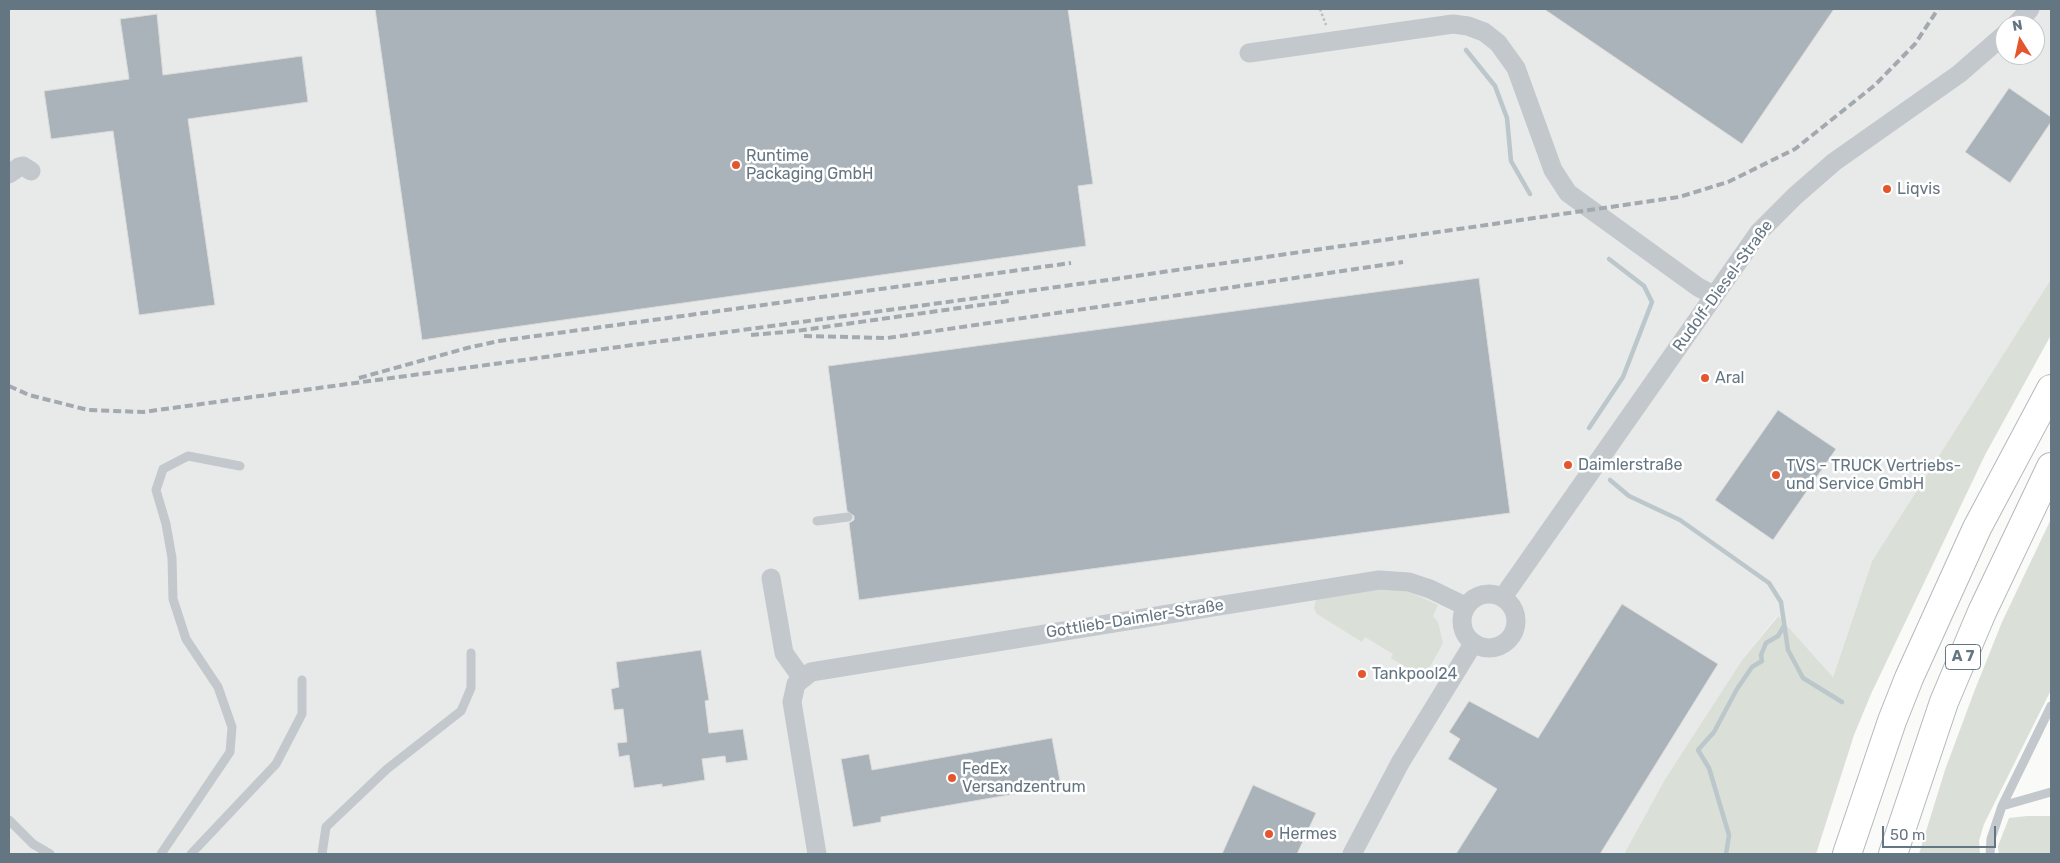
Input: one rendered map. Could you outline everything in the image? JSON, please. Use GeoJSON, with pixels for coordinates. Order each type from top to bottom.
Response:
{"type":"FeatureCollection","features":[{"type":"Feature","properties":{"kind":"highway","name":"A 7"},"geometry":{"type":"LineString","coordinates":[[1847,854],[1892,721],[1909,678],[1977,528],[2051,389]]}},
{"type":"Feature","properties":{"kind":"highway","name":"A 7"},"geometry":{"type":"LineString","coordinates":[[1893,854],[1944,702],[1982,612],[2051,467]]}},
{"type":"Feature","properties":{"kind":"street"},"geometry":{"type":"LineString","coordinates":[[1249,53],[1453,24],[1468,26],[1484,32],[1498,43],[1516,68],[1553,170],[1568,193],[1698,287],[1713,295]]}},
{"type":"Feature","properties":{"kind":"street","name":"Rudolf-Diesel-Straße"},"geometry":{"type":"LineString","coordinates":[[1503,597],[1759,232],[1795,196],[1834,162],[1960,74],[1995,43]]}},
{"type":"Feature","properties":{"kind":"street"},"geometry":{"type":"LineString","coordinates":[[9,174],[23,166],[31,171]]}},
{"type":"Feature","properties":{"kind":"street"},"geometry":{"type":"LineString","coordinates":[[772,578],[784,653],[802,677],[792,692],[792,702],[816,854]]}},
{"type":"Feature","properties":{"kind":"street","name":"Gottlieb-Daimler-Straße"},"geometry":{"type":"LineString","coordinates":[[802,677],[827,668],[1379,580],[1409,582],[1430,589],[1465,606]]}},
{"type":"Feature","properties":{"kind":"street"},"geometry":{"type":"LineString","coordinates":[[1493,593],[1503,597],[1514,610],[1516,618],[1512,635],[1498,646],[1490,648],[1473,644],[1466,636],[1462,627],[1461,616],[1465,606],[1472,598],[1482,594],[1493,593]]}},
{"type":"Feature","properties":{"kind":"street"},"geometry":{"type":"LineString","coordinates":[[1352,854],[1400,763],[1473,644]]}},
{"type":"Feature","properties":{"kind":"lane"},"geometry":{"type":"LineString","coordinates":[[161,854],[230,752],[232,726],[218,687],[186,639],[173,599],[172,558],[166,524],[156,490],[164,469],[188,456],[240,466]]}},
{"type":"Feature","properties":{"kind":"lane"},"geometry":{"type":"LineString","coordinates":[[817,521],[848,517]]}},
{"type":"Feature","properties":{"kind":"lane"},"geometry":{"type":"LineString","coordinates":[[322,854],[326,827],[387,769],[461,710],[471,688],[471,653]]}},
{"type":"Feature","properties":{"kind":"lane"},"geometry":{"type":"LineString","coordinates":[[191,854],[276,764],[302,714],[302,680]]}},
{"type":"Feature","properties":{"kind":"lane"},"geometry":{"type":"LineString","coordinates":[[1990,854],[1991,839],[2002,806],[2051,706]]}},
{"type":"Feature","properties":{"kind":"lane"},"geometry":{"type":"LineString","coordinates":[[2002,806],[2051,792]]}},
{"type":"Feature","properties":{"kind":"lane"},"geometry":{"type":"LineString","coordinates":[[9,820],[33,844],[50,854]]}},
{"type":"Feature","properties":{"kind":"shaded area"},"geometry":{"type":"Polygon","coordinates":[[[9,9],[2051,9],[2051,279],[1872,561],[1833,677],[1777,616],[1742,660],[1665,779],[1624,854],[9,854],[9,9]]]}},
{"type":"Feature","properties":{"kind":"shaded area"},"geometry":{"type":"Polygon","coordinates":[[[2051,279],[2051,335],[1985,455],[1871,694],[1854,735],[1816,854],[1624,854],[1665,779],[1742,660],[1778,616],[1833,677],[1872,561],[2051,279]]]}},
{"type":"Feature","properties":{"kind":"shaded area"},"geometry":{"type":"Polygon","coordinates":[[[2051,519],[2051,690],[1984,824],[1979,841],[1980,854],[1919,854],[1945,770],[1974,692],[2002,622],[2051,519]]]}},
{"type":"Feature","properties":{"kind":"shaded area"},"geometry":{"type":"Polygon","coordinates":[[[1382,587],[1403,589],[1438,605],[1433,616],[1438,622],[1443,643],[1426,674],[1415,673],[1391,658],[1393,654],[1365,637],[1362,642],[1317,614],[1314,608],[1316,600],[1322,596],[1382,587]]]}},
{"type":"Feature","properties":{"kind":"shaded area"},"geometry":{"type":"Polygon","coordinates":[[[2051,816],[2051,854],[1999,854],[1998,846],[2009,818],[2051,816]]]}},
{"type":"Feature","properties":{"kind":"building","name":"Runtime Packaging GmbH"},"geometry":{"type":"Polygon","coordinates":[[[375,9],[1068,9],[1093,184],[1078,186],[1086,246],[422,340],[375,9]]]}},
{"type":"Feature","properties":{"kind":"building"},"geometry":{"type":"Polygon","coordinates":[[[1544,9],[1834,9],[1742,144],[1544,9]]]}},
{"type":"Feature","properties":{"kind":"building"},"geometry":{"type":"Polygon","coordinates":[[[157,14],[163,75],[302,56],[308,102],[188,119],[215,305],[139,315],[113,131],[51,139],[44,91],[129,79],[120,19],[157,14]]]}},
{"type":"Feature","properties":{"kind":"building"},"geometry":{"type":"Polygon","coordinates":[[[2009,88],[2051,117],[2051,122],[2010,183],[1965,152],[2009,88]]]}},
{"type":"Feature","properties":{"kind":"building"},"geometry":{"type":"Polygon","coordinates":[[[1479,278],[1510,513],[859,600],[849,523],[854,520],[854,516],[847,511],[828,366],[1479,278]]]}},
{"type":"Feature","properties":{"kind":"building","name":"TVS - TRUCK Vertriebs- und Service GmbH"},"geometry":{"type":"Polygon","coordinates":[[[1778,410],[1836,449],[1773,540],[1715,500],[1778,410]]]}},
{"type":"Feature","properties":{"kind":"building"},"geometry":{"type":"Polygon","coordinates":[[[1622,604],[1718,664],[1600,854],[1456,854],[1497,789],[1448,759],[1460,739],[1449,732],[1469,701],[1538,738],[1622,604]]]}},
{"type":"Feature","properties":{"kind":"building"},"geometry":{"type":"Polygon","coordinates":[[[701,650],[709,700],[705,701],[709,733],[743,729],[748,760],[726,763],[725,756],[702,759],[705,780],[662,787],[662,784],[634,788],[629,755],[619,757],[617,743],[627,742],[623,709],[614,710],[611,689],[619,687],[616,662],[701,650]]]}},
{"type":"Feature","properties":{"kind":"building","name":"FedEx Versandzentrum"},"geometry":{"type":"Polygon","coordinates":[[[1052,738],[1061,786],[881,817],[881,822],[853,827],[841,759],[869,754],[872,770],[1052,738]]]}},
{"type":"Feature","properties":{"kind":"building","name":"Hermes"},"geometry":{"type":"Polygon","coordinates":[[[1253,785],[1316,813],[1297,854],[1222,854],[1253,785]]]}},
{"type":"Feature","properties":{"kind":"waterway"},"geometry":{"type":"LineString","coordinates":[[1466,50],[1495,86],[1507,118],[1511,161],[1530,194]]}},
{"type":"Feature","properties":{"kind":"waterway"},"geometry":{"type":"LineString","coordinates":[[1589,428],[1623,377],[1652,302],[1644,286],[1609,259]]}},
{"type":"Feature","properties":{"kind":"waterway"},"geometry":{"type":"LineString","coordinates":[[1610,480],[1629,496],[1680,520],[1769,583],[1781,602],[1788,650],[1803,678],[1842,702]]}},
{"type":"Feature","properties":{"kind":"waterway"},"geometry":{"type":"LineString","coordinates":[[1726,854],[1729,835],[1709,768],[1698,750],[1714,732],[1737,689],[1752,667],[1762,661],[1761,655],[1766,643],[1778,636],[1784,626]]}},
{"type":"Feature","properties":{"kind":"railway"},"geometry":{"type":"LineString","coordinates":[[9,386],[29,395],[88,410],[143,412],[1108,280],[1679,197],[1728,182],[1795,149],[1875,85],[1915,44],[1938,9]]}},
{"type":"Feature","properties":{"kind":"railway"},"geometry":{"type":"LineString","coordinates":[[804,336],[887,338],[1403,262]]}},
{"type":"Feature","properties":{"kind":"railway"},"geometry":{"type":"LineString","coordinates":[[359,378],[499,341],[1071,263]]}},
{"type":"Feature","properties":{"kind":"railway"},"geometry":{"type":"LineString","coordinates":[[751,335],[796,331],[1009,301]]}},
{"type":"Feature","properties":{"kind":"place","name":"Runtime Packaging GmbH"},"geometry":{"type":"Point","coordinates":[736,165]}},
{"type":"Feature","properties":{"kind":"place","name":"Liqvis"},"geometry":{"type":"Point","coordinates":[1887,189]}},
{"type":"Feature","properties":{"kind":"place","name":"Aral"},"geometry":{"type":"Point","coordinates":[1705,378]}},
{"type":"Feature","properties":{"kind":"place","name":"Daimlerstraße"},"geometry":{"type":"Point","coordinates":[1568,465]}},
{"type":"Feature","properties":{"kind":"place","name":"TVS - TRUCK Vertriebs- und Service GmbH"},"geometry":{"type":"Point","coordinates":[1776,475]}},
{"type":"Feature","properties":{"kind":"place","name":"Tankpool24"},"geometry":{"type":"Point","coordinates":[1362,674]}},
{"type":"Feature","properties":{"kind":"place","name":"FedEx Versandzentrum"},"geometry":{"type":"Point","coordinates":[952,778]}},
{"type":"Feature","properties":{"kind":"place","name":"Hermes"},"geometry":{"type":"Point","coordinates":[1269,834]}}]}
